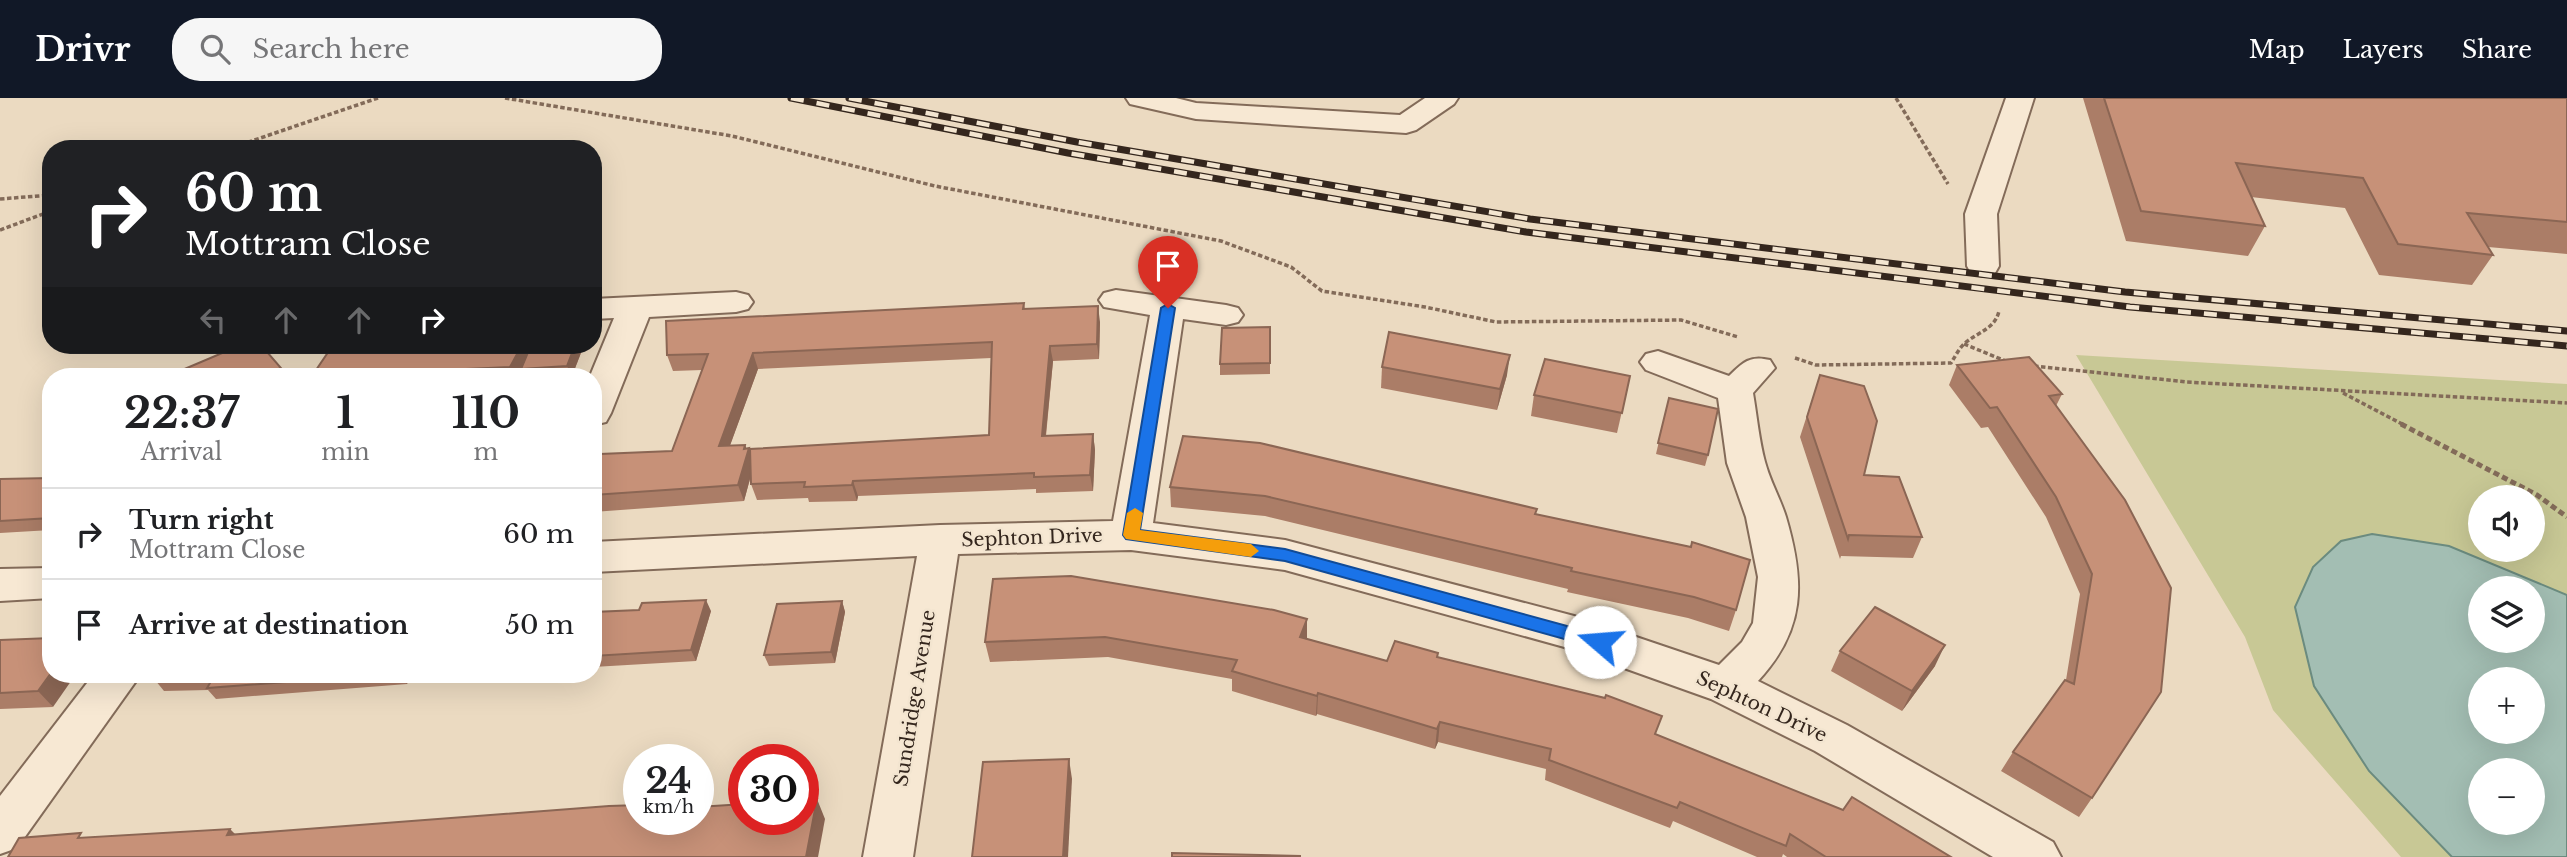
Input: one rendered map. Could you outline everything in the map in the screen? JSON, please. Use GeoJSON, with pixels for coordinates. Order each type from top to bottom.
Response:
{"type":"FeatureCollection","features":[{"type":"Feature","properties":{"kind":"street"},"geometry":{"type":"LineString","coordinates":[[1140,98],[1196,111],[1406,124],[1444,98]]}},
{"type":"Feature","properties":{"kind":"street"},"geometry":{"type":"LineString","coordinates":[[1983,266],[1981,214],[2020,98]]}},
{"type":"Feature","properties":{"kind":"street"},"geometry":{"type":"LineString","coordinates":[[1116,300],[1226,315]]}},
{"type":"Feature","properties":{"kind":"street"},"geometry":{"type":"LineString","coordinates":[[602,309],[736,302]]}},
{"type":"Feature","properties":{"kind":"street"},"geometry":{"type":"LineString","coordinates":[[602,391],[636,307]]}},
{"type":"Feature","properties":{"kind":"street"},"geometry":{"type":"LineString","coordinates":[[1131,535],[1168,308]]}},
{"type":"Feature","properties":{"kind":"street"},"geometry":{"type":"LineString","coordinates":[[1658,362],[1758,364],[1746,463],[1766,517],[1779,577],[1774,624],[1757,654],[1727,686]]}},
{"type":"Feature","properties":{"kind":"street","name":"Sephton Drive"},"geometry":{"type":"LineString","coordinates":[[602,557],[940,540],[1131,535],[1285,555],[1574,633],[1727,686],[1831,738],[2036,857]]}},
{"type":"Feature","properties":{"kind":"street","name":"Sundridge Avenue"},"geometry":{"type":"LineString","coordinates":[[888,857],[940,540]]}},
{"type":"Feature","properties":{"kind":"street"},"geometry":{"type":"LineString","coordinates":[[0,585],[42,583]]}},
{"type":"Feature","properties":{"kind":"street"},"geometry":{"type":"LineString","coordinates":[[0,833],[112,683]]}},
{"type":"Feature","properties":{"kind":"path"},"geometry":{"type":"LineString","coordinates":[[254,140],[378,98]]}},
{"type":"Feature","properties":{"kind":"path"},"geometry":{"type":"LineString","coordinates":[[505,98],[732,136],[935,186],[1221,241],[1291,267],[1322,291],[1425,307],[1496,322],[1681,320],[1758,364],[1951,363],[1964,344],[1987,330],[1999,316],[1999,311]]}},
{"type":"Feature","properties":{"kind":"path"},"geometry":{"type":"LineString","coordinates":[[1896,98],[1951,189],[1981,214]]}},
{"type":"Feature","properties":{"kind":"path"},"geometry":{"type":"LineString","coordinates":[[0,199],[42,196]]}},
{"type":"Feature","properties":{"kind":"path"},"geometry":{"type":"LineString","coordinates":[[0,230],[42,214]]}},
{"type":"Feature","properties":{"kind":"path"},"geometry":{"type":"LineString","coordinates":[[1964,344],[2010,362]]}},
{"type":"Feature","properties":{"kind":"path"},"geometry":{"type":"LineString","coordinates":[[2032,366],[2187,382],[2567,403]]}},
{"type":"Feature","properties":{"kind":"path"},"geometry":{"type":"LineString","coordinates":[[2339,390],[2537,495],[2567,517]]}},
{"type":"Feature","properties":{"kind":"green space"},"geometry":{"type":"Polygon","coordinates":[[[2076,355],[2567,384],[2567,857],[2401,857],[2273,710],[2245,637],[2076,355]]]}},
{"type":"Feature","properties":{"kind":"shaded area"},"geometry":{"type":"Polygon","coordinates":[[[2372,534],[2449,546],[2468,554],[2468,562],[2488,562],[2521,576],[2468,576],[2468,653],[2545,653],[2545,586],[2567,595],[2567,857],[2452,857],[2369,771],[2314,686],[2295,607],[2313,567],[2341,541],[2372,534]]]}},
{"type":"Feature","properties":{"kind":"building"},"geometry":{"type":"Polygon","coordinates":[[[2104,98],[2567,98],[2567,222],[2467,213],[2493,255],[2398,244],[2363,178],[2236,163],[2265,226],[2141,211],[2104,98]]]}},
{"type":"Feature","properties":{"kind":"building"},"geometry":{"type":"Polygon","coordinates":[[[1024,303],[1023,309],[1098,306],[1097,344],[1050,346],[1042,436],[1093,434],[1090,475],[1034,477],[1034,473],[853,481],[852,485],[804,487],[805,482],[751,484],[750,449],[989,435],[992,342],[753,353],[719,446],[745,445],[744,449],[749,448],[738,485],[602,494],[602,454],[672,451],[708,354],[667,355],[666,321],[1024,303]]]}},
{"type":"Feature","properties":{"kind":"building"},"geometry":{"type":"Polygon","coordinates":[[[1270,327],[1270,363],[1220,364],[1222,328],[1270,327]]]}},
{"type":"Feature","properties":{"kind":"building"},"geometry":{"type":"Polygon","coordinates":[[[1389,332],[1510,355],[1500,389],[1382,367],[1389,332]]]}},
{"type":"Feature","properties":{"kind":"building"},"geometry":{"type":"Polygon","coordinates":[[[220,354],[269,354],[281,368],[187,368],[220,354]]]}},
{"type":"Feature","properties":{"kind":"building"},"geometry":{"type":"Polygon","coordinates":[[[327,354],[517,354],[510,367],[317,368],[327,354]]]}},
{"type":"Feature","properties":{"kind":"building"},"geometry":{"type":"Polygon","coordinates":[[[527,354],[572,354],[567,366],[521,368],[527,354]]]}},
{"type":"Feature","properties":{"kind":"building"},"geometry":{"type":"Polygon","coordinates":[[[2029,357],[2062,394],[2049,396],[2125,500],[2171,588],[2161,692],[2092,798],[2013,752],[2065,680],[2074,684],[2092,574],[2056,497],[1997,407],[1990,408],[1957,365],[2029,357]]]}},
{"type":"Feature","properties":{"kind":"building"},"geometry":{"type":"Polygon","coordinates":[[[1545,359],[1630,376],[1622,413],[1534,395],[1545,359]]]}},
{"type":"Feature","properties":{"kind":"building"},"geometry":{"type":"Polygon","coordinates":[[[1820,375],[1864,386],[1877,421],[1864,475],[1899,477],[1922,537],[1849,535],[1848,539],[1807,417],[1820,375]]]}},
{"type":"Feature","properties":{"kind":"building"},"geometry":{"type":"Polygon","coordinates":[[[1669,398],[1718,409],[1708,455],[1658,443],[1669,398]]]}},
{"type":"Feature","properties":{"kind":"building"},"geometry":{"type":"Polygon","coordinates":[[[1183,436],[1260,443],[1537,509],[1535,514],[1691,547],[1692,542],[1750,560],[1736,610],[1694,597],[1571,571],[1572,568],[1265,496],[1170,487],[1183,436]]]}},
{"type":"Feature","properties":{"kind":"building"},"geometry":{"type":"Polygon","coordinates":[[[42,478],[42,519],[0,521],[0,479],[42,478]]]}},
{"type":"Feature","properties":{"kind":"building"},"geometry":{"type":"Polygon","coordinates":[[[1071,576],[1274,610],[1307,619],[1300,637],[1387,661],[1395,641],[1438,653],[1437,657],[1605,698],[1606,695],[1662,716],[1655,734],[1843,810],[1852,797],[1951,857],[1826,857],[1790,834],[1786,846],[1680,802],[1677,808],[1549,760],[1551,749],[1440,722],[1437,729],[1318,693],[1317,696],[1232,671],[1237,660],[1105,637],[985,642],[993,579],[1071,576]]]}},
{"type":"Feature","properties":{"kind":"building"},"geometry":{"type":"Polygon","coordinates":[[[706,600],[691,650],[602,655],[602,612],[639,610],[642,603],[706,600]]]}},
{"type":"Feature","properties":{"kind":"building"},"geometry":{"type":"Polygon","coordinates":[[[842,601],[831,652],[764,655],[777,604],[842,601]]]}},
{"type":"Feature","properties":{"kind":"building"},"geometry":{"type":"Polygon","coordinates":[[[1875,607],[1945,645],[1912,691],[1840,651],[1875,607]]]}},
{"type":"Feature","properties":{"kind":"building"},"geometry":{"type":"Polygon","coordinates":[[[42,638],[44,683],[38,691],[0,693],[0,640],[42,638]]]}},
{"type":"Feature","properties":{"kind":"building"},"geometry":{"type":"Polygon","coordinates":[[[210,683],[272,683],[207,688],[210,683]]]}},
{"type":"Feature","properties":{"kind":"building"},"geometry":{"type":"Polygon","coordinates":[[[1069,759],[1063,857],[972,857],[983,762],[1069,759]]]}},
{"type":"Feature","properties":{"kind":"building"},"geometry":{"type":"Polygon","coordinates":[[[728,805],[728,835],[810,835],[806,857],[8,857],[19,838],[81,833],[78,838],[230,829],[227,835],[623,806],[623,835],[714,835],[714,806],[728,805]]]}},
{"type":"Feature","properties":{"kind":"building"},"geometry":{"type":"Polygon","coordinates":[[[1172,853],[1301,856],[1172,857],[1172,853]]]}},
{"type":"Feature","properties":{"kind":"railway"},"geometry":{"type":"LineString","coordinates":[[791,98],[1068,153],[1526,232],[2130,307],[2567,346]]}},
{"type":"Feature","properties":{"kind":"railway"},"geometry":{"type":"LineString","coordinates":[[849,98],[1077,142],[1530,219],[2125,292],[2567,331]]}},
{"type":"Feature","properties":{"kind":"slow traffic"},"geometry":{"type":"LineString","coordinates":[[1135,513],[1131,535],[1251,551]]}},
{"type":"Feature","properties":{"kind":"route"},"geometry":{"type":"LineString","coordinates":[[1168,308],[1131,535],[1285,555],[1600,642]]}}]}
